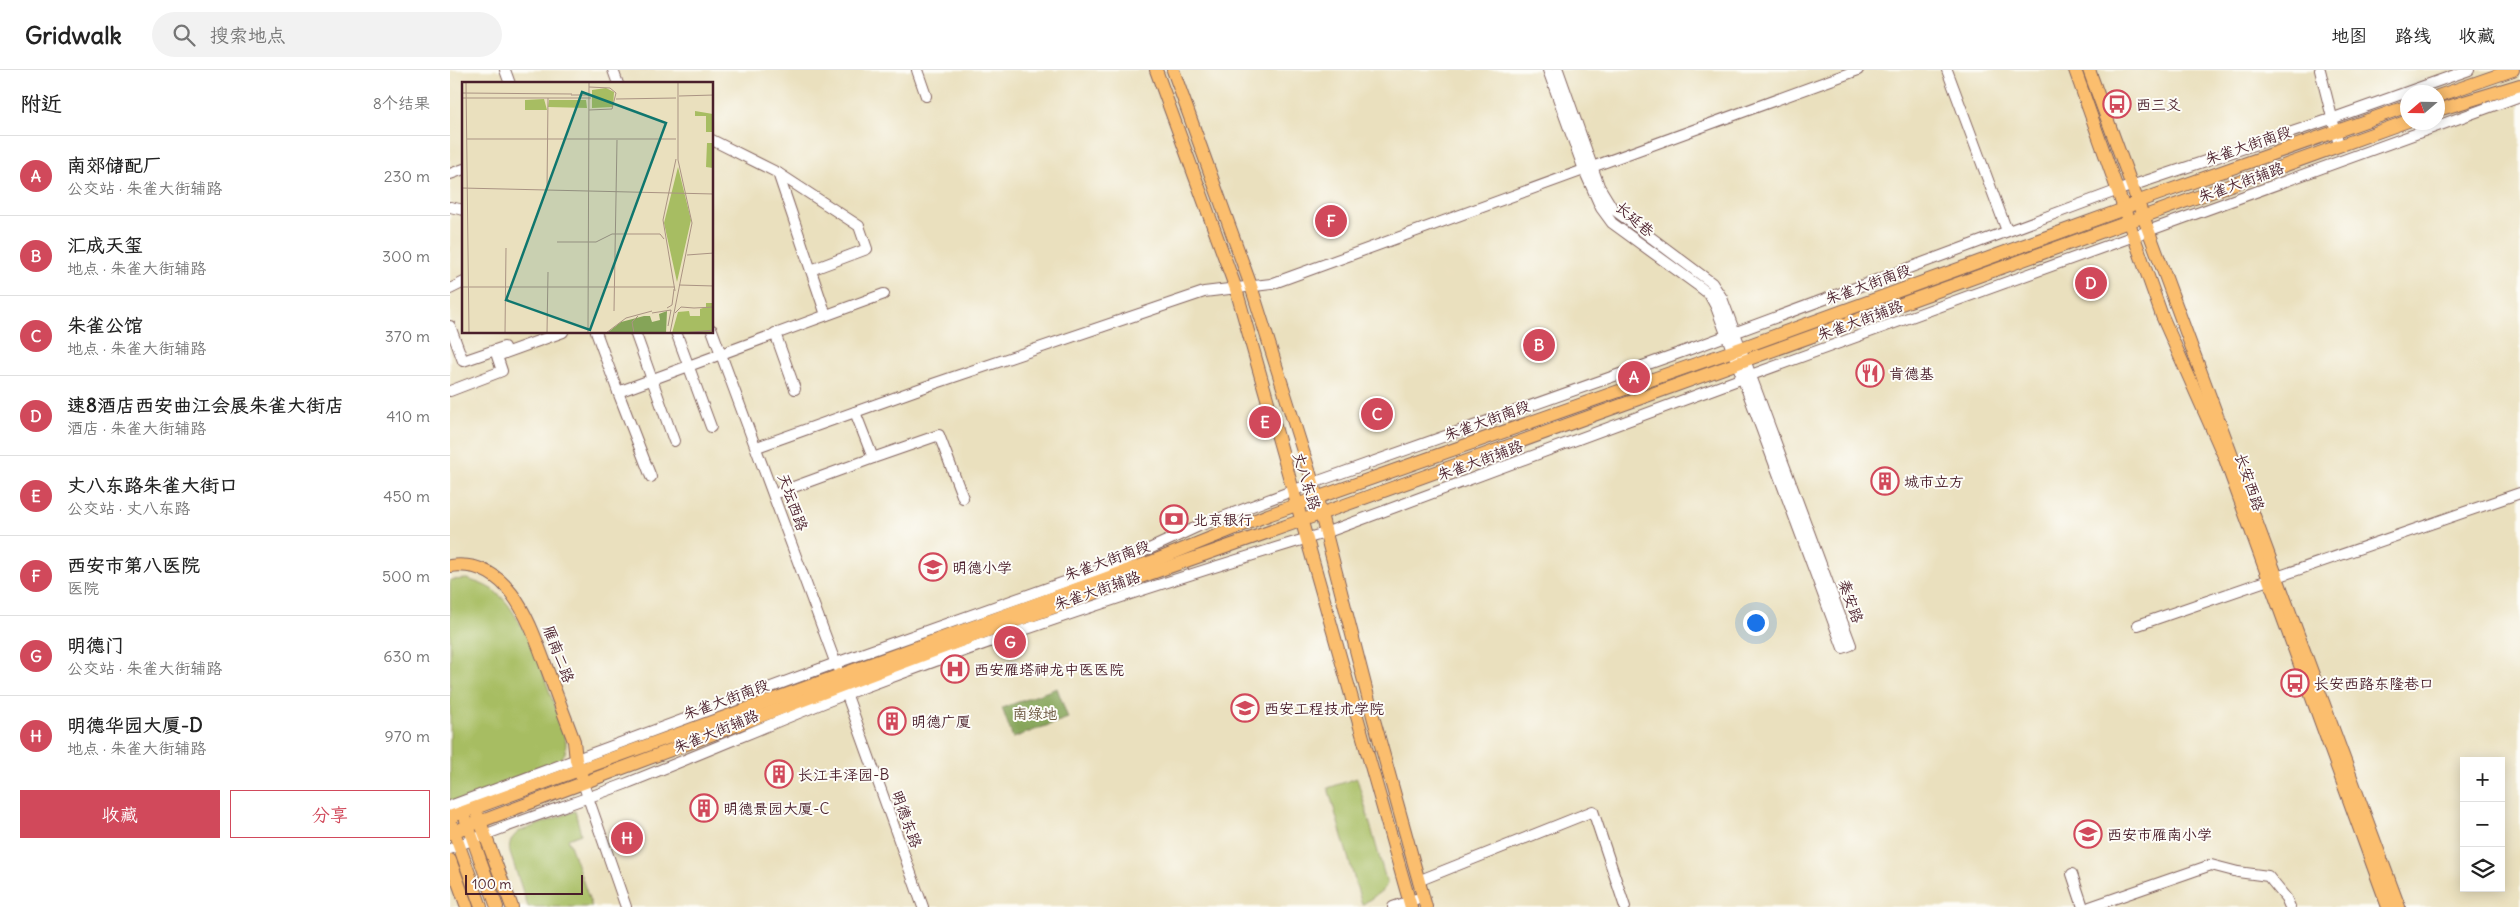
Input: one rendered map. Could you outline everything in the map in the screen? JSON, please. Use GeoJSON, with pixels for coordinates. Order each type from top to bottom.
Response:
{"type":"FeatureCollection","features":[{"type":"Feature","properties":{"kind":"main road","name":"丈八东路"},"geometry":{"type":"LineString","coordinates":[[1156,70],[1236,289],[1410,904]]}},
{"type":"Feature","properties":{"kind":"main road","name":"丈八东路"},"geometry":{"type":"LineString","coordinates":[[1173,70],[1251,286],[1313,483],[1424,902]]}},
{"type":"Feature","properties":{"kind":"main road","name":"长安西路"},"geometry":{"type":"LineString","coordinates":[[2075,70],[2116,191],[2162,316],[2224,456],[2399,907]]}},
{"type":"Feature","properties":{"kind":"main road","name":"长安西路"},"geometry":{"type":"LineString","coordinates":[[2090,70],[2151,232],[2388,907]]}},
{"type":"Feature","properties":{"kind":"main road"},"geometry":{"type":"LineString","coordinates":[[2445,94],[2513,70]]}},
{"type":"Feature","properties":{"kind":"main road"},"geometry":{"type":"LineString","coordinates":[[2445,108],[2520,85]]}},
{"type":"Feature","properties":{"kind":"main road","name":"朱雀大街南段"},"geometry":{"type":"LineString","coordinates":[[579,771],[1320,514],[1742,363],[2126,215],[2139,200],[2333,125],[2400,108]]}},
{"type":"Feature","properties":{"kind":"main road","name":"朱雀大街南段"},"geometry":{"type":"LineString","coordinates":[[841,679],[1316,498],[1736,349],[2126,215],[2145,216],[2339,144],[2400,124]]}},
{"type":"Feature","properties":{"kind":"main road","name":"雁南二路"},"geometry":{"type":"LineString","coordinates":[[450,566],[462,565],[482,569],[502,583],[518,600],[530,624],[574,741],[579,771]]}},
{"type":"Feature","properties":{"kind":"main road"},"geometry":{"type":"LineString","coordinates":[[450,817],[579,771]]}},
{"type":"Feature","properties":{"kind":"main road"},"geometry":{"type":"LineString","coordinates":[[481,907],[454,848],[451,829],[480,822],[579,771]]}},
{"type":"Feature","properties":{"kind":"main road"},"geometry":{"type":"LineString","coordinates":[[476,808],[480,822],[478,837],[497,907]]}},
{"type":"Feature","properties":{"kind":"main road"},"geometry":{"type":"LineString","coordinates":[[463,812],[468,826],[478,837],[512,907]]}},
{"type":"Feature","properties":{"kind":"main road"},"geometry":{"type":"LineString","coordinates":[[450,860],[467,907]]}},
{"type":"Feature","properties":{"kind":"street"},"geometry":{"type":"LineString","coordinates":[[505,70],[509,82]]}},
{"type":"Feature","properties":{"kind":"street"},"geometry":{"type":"LineString","coordinates":[[613,70],[617,82]]}},
{"type":"Feature","properties":{"kind":"street"},"geometry":{"type":"LineString","coordinates":[[917,70],[926,96]]}},
{"type":"Feature","properties":{"kind":"street","name":"长延巷"},"geometry":{"type":"LineString","coordinates":[[1548,70],[1589,169]]}},
{"type":"Feature","properties":{"kind":"street","name":"长延巷"},"geometry":{"type":"LineString","coordinates":[[1558,70],[1589,169],[1595,196],[1612,223],[1709,294],[1731,334],[1742,363]]}},
{"type":"Feature","properties":{"kind":"street"},"geometry":{"type":"LineString","coordinates":[[757,447],[1204,292],[1271,284],[1858,70]]}},
{"type":"Feature","properties":{"kind":"street"},"geometry":{"type":"LineString","coordinates":[[1947,70],[2006,231]]}},
{"type":"Feature","properties":{"kind":"street"},"geometry":{"type":"LineString","coordinates":[[2320,70],[2339,144]]}},
{"type":"Feature","properties":{"kind":"street","name":"朱雀大街辅路"},"geometry":{"type":"LineString","coordinates":[[454,848],[478,837],[589,797],[841,679],[1121,562],[1199,526],[1313,483],[1731,334],[2116,191],[2333,125],[2470,70]]}},
{"type":"Feature","properties":{"kind":"street","name":"朱雀大街辅路"},"geometry":{"type":"LineString","coordinates":[[450,806],[579,771],[841,679],[1325,533],[1747,377],[2151,232],[2520,96]]}},
{"type":"Feature","properties":{"kind":"street"},"geometry":{"type":"LineString","coordinates":[[714,141],[778,172],[859,226],[867,249],[811,270]]}},
{"type":"Feature","properties":{"kind":"street"},"geometry":{"type":"LineString","coordinates":[[450,174],[462,170]]}},
{"type":"Feature","properties":{"kind":"street"},"geometry":{"type":"LineString","coordinates":[[778,172],[826,315]]}},
{"type":"Feature","properties":{"kind":"street"},"geometry":{"type":"LineString","coordinates":[[450,287],[462,283]]}},
{"type":"Feature","properties":{"kind":"street"},"geometry":{"type":"LineString","coordinates":[[618,392],[884,294]]}},
{"type":"Feature","properties":{"kind":"street"},"geometry":{"type":"LineString","coordinates":[[450,326],[463,362],[535,334]]}},
{"type":"Feature","properties":{"kind":"street"},"geometry":{"type":"LineString","coordinates":[[775,333],[795,389]]}},
{"type":"Feature","properties":{"kind":"street"},"geometry":{"type":"LineString","coordinates":[[450,390],[502,372],[497,356],[558,334]]}},
{"type":"Feature","properties":{"kind":"street"},"geometry":{"type":"LineString","coordinates":[[597,334],[651,477]]}},
{"type":"Feature","properties":{"kind":"street"},"geometry":{"type":"LineString","coordinates":[[636,334],[674,441]]}},
{"type":"Feature","properties":{"kind":"street"},"geometry":{"type":"LineString","coordinates":[[677,334],[711,427]]}},
{"type":"Feature","properties":{"kind":"street","name":"天坛西路"},"geometry":{"type":"LineString","coordinates":[[714,334],[757,447],[841,679]]}},
{"type":"Feature","properties":{"kind":"street","name":"秦安路"},"geometry":{"type":"LineString","coordinates":[[1742,363],[1843,648],[1851,645],[1747,377]]}},
{"type":"Feature","properties":{"kind":"street"},"geometry":{"type":"LineString","coordinates":[[855,412],[873,458]]}},
{"type":"Feature","properties":{"kind":"street"},"geometry":{"type":"LineString","coordinates":[[780,492],[939,435],[963,498]]}},
{"type":"Feature","properties":{"kind":"street"},"geometry":{"type":"LineString","coordinates":[[2138,626],[2520,493]]}},
{"type":"Feature","properties":{"kind":"street","name":"明德东路"},"geometry":{"type":"LineString","coordinates":[[841,679],[923,907]]}},
{"type":"Feature","properties":{"kind":"street","name":"雁南二路"},"geometry":{"type":"LineString","coordinates":[[579,771],[626,907]]}},
{"type":"Feature","properties":{"kind":"street"},"geometry":{"type":"LineString","coordinates":[[1418,881],[1593,811],[1625,907]]}},
{"type":"Feature","properties":{"kind":"street"},"geometry":{"type":"LineString","coordinates":[[2090,907],[2211,865],[2238,872],[2268,876],[2286,898],[2290,907]]}},
{"type":"Feature","properties":{"kind":"street"},"geometry":{"type":"LineString","coordinates":[[2072,874],[2083,907]]}},
{"type":"Feature","properties":{"kind":"street"},"geometry":{"type":"LineString","coordinates":[[1394,907],[1424,902]]}},
{"type":"Feature","properties":{"kind":"green space"},"geometry":{"type":"Polygon","coordinates":[[[467,579],[487,587],[498,594],[509,605],[539,663],[566,743],[565,753],[558,763],[450,804],[450,580],[467,579]]]}},
{"type":"Feature","properties":{"kind":"green space","name":"南绿地"},"geometry":{"type":"Polygon","coordinates":[[[1057,688],[1068,718],[1013,738],[1002,708],[1057,688]]]}},
{"type":"Feature","properties":{"kind":"green space"},"geometry":{"type":"Polygon","coordinates":[[[1357,778],[1387,884],[1383,890],[1362,905],[1328,788],[1357,778]]]}},
{"type":"Feature","properties":{"kind":"green space"},"geometry":{"type":"Polygon","coordinates":[[[575,811],[581,834],[568,839],[592,907],[528,907],[510,853],[509,846],[511,841],[518,832],[575,811]]]}},
{"type":"Feature","properties":{"kind":"place","name":"西三爻"},"geometry":{"type":"Point","coordinates":[2117,104]}},
{"type":"Feature","properties":{"kind":"place","name":"西安市第八医院"},"geometry":{"type":"Point","coordinates":[1331,221]}},
{"type":"Feature","properties":{"kind":"place","name":"速8酒店西安曲江会展朱雀大街店"},"geometry":{"type":"Point","coordinates":[2091,283]}},
{"type":"Feature","properties":{"kind":"place","name":"汇成天玺"},"geometry":{"type":"Point","coordinates":[1539,345]}},
{"type":"Feature","properties":{"kind":"place","name":"肯德基"},"geometry":{"type":"Point","coordinates":[1870,373]}},
{"type":"Feature","properties":{"kind":"place","name":"南郊储配厂"},"geometry":{"type":"Point","coordinates":[1634,377]}},
{"type":"Feature","properties":{"kind":"place","name":"朱雀公馆"},"geometry":{"type":"Point","coordinates":[1377,414]}},
{"type":"Feature","properties":{"kind":"place","name":"丈八东路朱雀大街口"},"geometry":{"type":"Point","coordinates":[1265,422]}},
{"type":"Feature","properties":{"kind":"place","name":"城市立方"},"geometry":{"type":"Point","coordinates":[1885,481]}},
{"type":"Feature","properties":{"kind":"place","name":"北京银行"},"geometry":{"type":"Point","coordinates":[1174,519]}},
{"type":"Feature","properties":{"kind":"place","name":"明德小学"},"geometry":{"type":"Point","coordinates":[933,567]}},
{"type":"Feature","properties":{"kind":"place","name":"明德门"},"geometry":{"type":"Point","coordinates":[1010,642]}},
{"type":"Feature","properties":{"kind":"place","name":"西安雁塔神龙中医医院"},"geometry":{"type":"Point","coordinates":[955,669]}},
{"type":"Feature","properties":{"kind":"place","name":"长安西路东隆巷口"},"geometry":{"type":"Point","coordinates":[2295,683]}},
{"type":"Feature","properties":{"kind":"place","name":"西安工程技术学院"},"geometry":{"type":"Point","coordinates":[1245,708]}},
{"type":"Feature","properties":{"kind":"place","name":"明德广厦"},"geometry":{"type":"Point","coordinates":[892,721]}},
{"type":"Feature","properties":{"kind":"place","name":"长江丰泽园-B"},"geometry":{"type":"Point","coordinates":[779,774]}},
{"type":"Feature","properties":{"kind":"place","name":"明德景园大厦-C"},"geometry":{"type":"Point","coordinates":[704,808]}},
{"type":"Feature","properties":{"kind":"place","name":"西安市雁南小学"},"geometry":{"type":"Point","coordinates":[2088,834]}},
{"type":"Feature","properties":{"kind":"place","name":"明德华园大厦-D"},"geometry":{"type":"Point","coordinates":[627,838]}}]}
